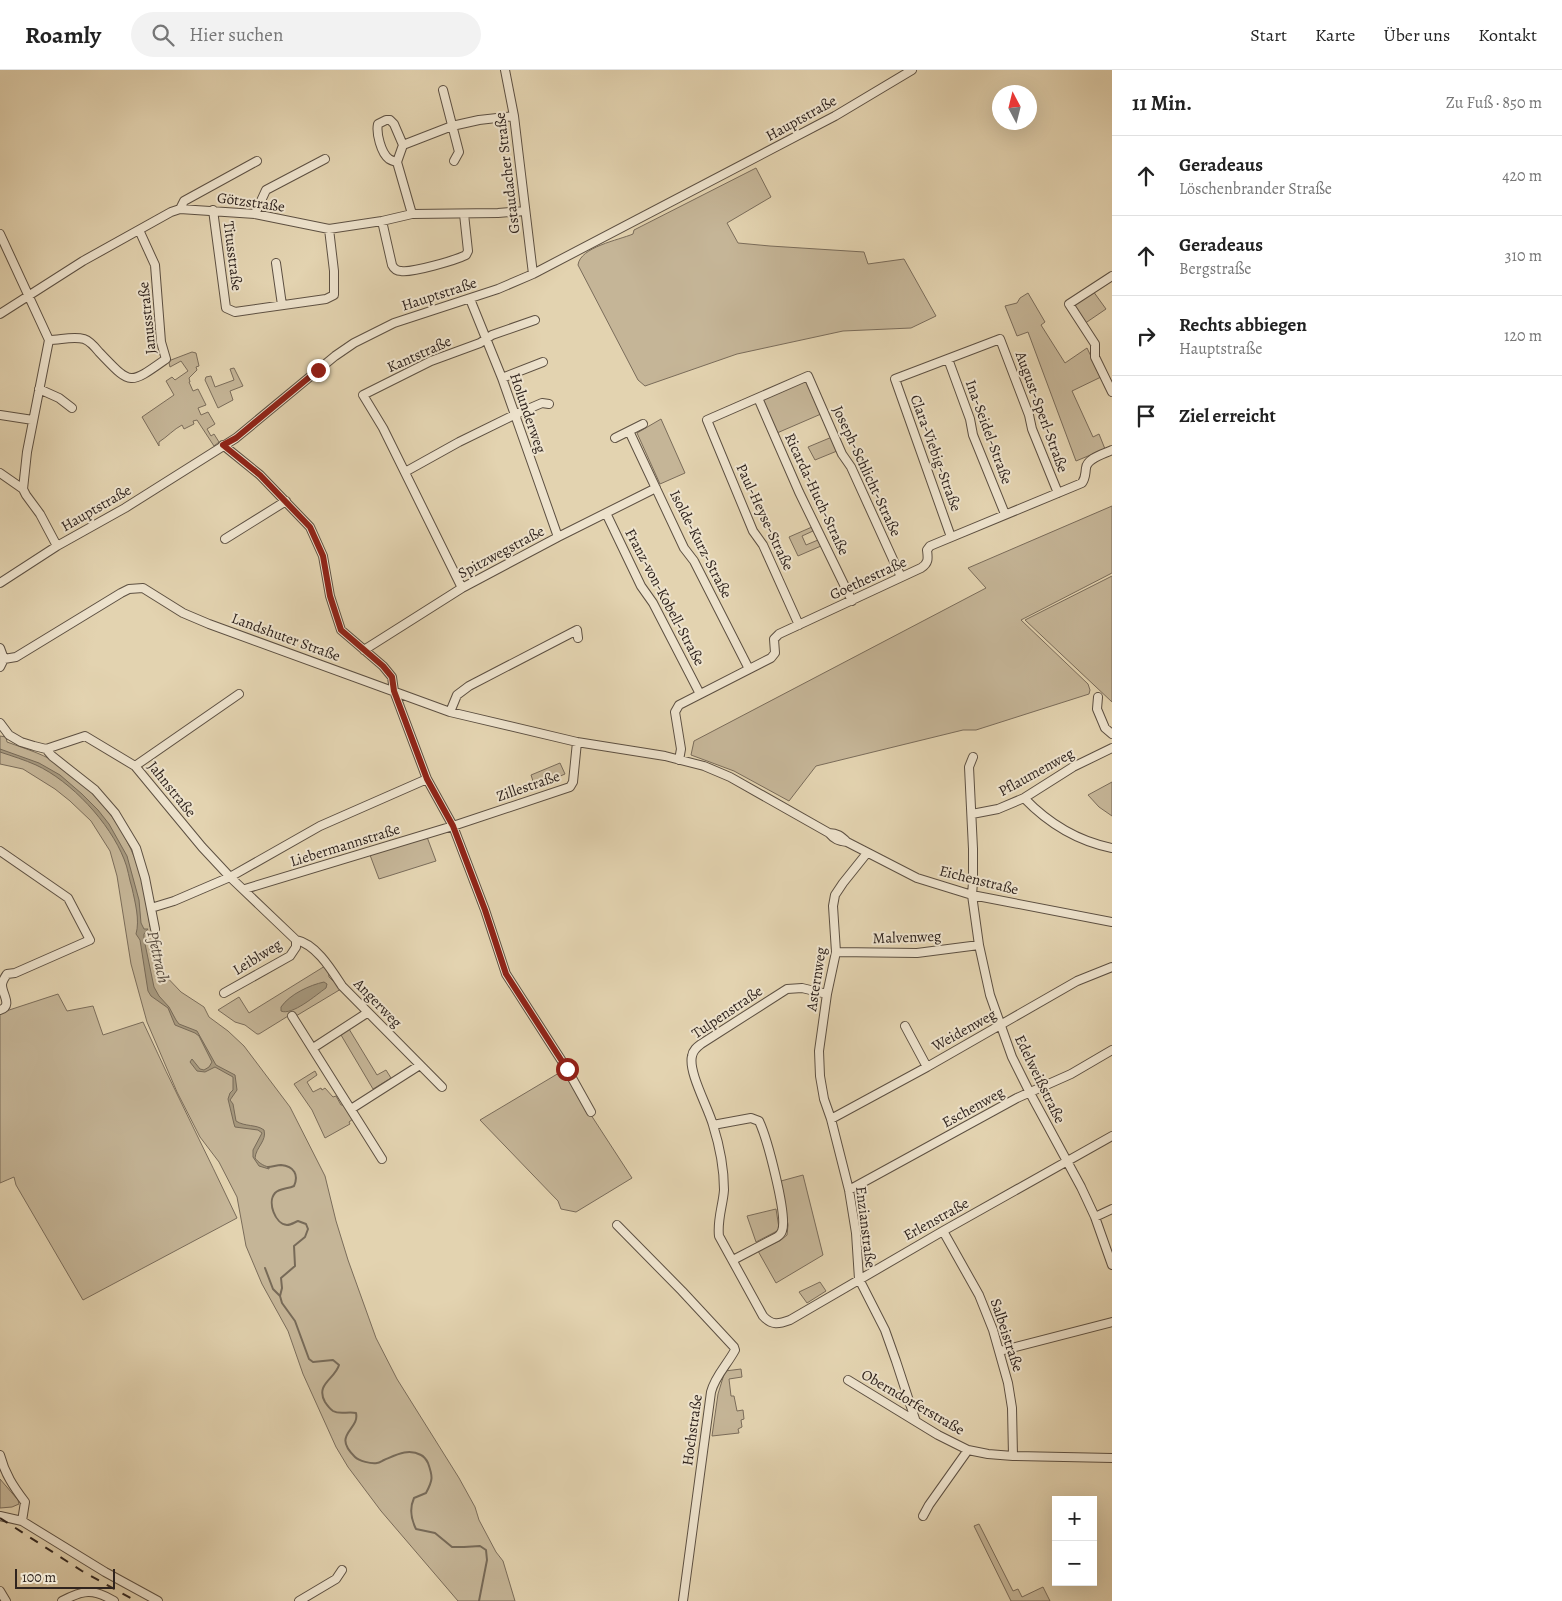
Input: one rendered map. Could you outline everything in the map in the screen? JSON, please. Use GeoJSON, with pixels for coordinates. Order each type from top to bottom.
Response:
{"type":"FeatureCollection","features":[{"type":"Feature","properties":{"kind":"street","name":"Gstaudacher Straße"},"geometry":{"type":"LineString","coordinates":[[505,70],[511,92],[533,274]]}},
{"type":"Feature","properties":{"kind":"street","name":"Hauptstraße"},"geometry":{"type":"LineString","coordinates":[[0,583],[57,546],[125,508],[236,438],[335,356],[354,343],[394,323],[498,289],[533,274],[835,116],[912,70]]}},
{"type":"Feature","properties":{"kind":"street"},"geometry":{"type":"LineString","coordinates":[[443,90],[460,152],[454,161]]}},
{"type":"Feature","properties":{"kind":"street"},"geometry":{"type":"LineString","coordinates":[[412,214],[397,162],[404,145],[452,126],[479,120],[514,116]]}},
{"type":"Feature","properties":{"kind":"street"},"geometry":{"type":"LineString","coordinates":[[397,162],[390,160],[383,151],[377,131],[378,124],[390,120],[394,124],[404,145]]}},
{"type":"Feature","properties":{"kind":"street"},"geometry":{"type":"LineString","coordinates":[[255,214],[266,190],[325,159]]}},
{"type":"Feature","properties":{"kind":"street"},"geometry":{"type":"LineString","coordinates":[[0,314],[83,260],[180,208],[184,202],[257,160]]}},
{"type":"Feature","properties":{"kind":"street","name":"Götzstraße"},"geometry":{"type":"LineString","coordinates":[[180,208],[255,214],[329,229],[382,221],[412,214],[525,211]]}},
{"type":"Feature","properties":{"kind":"street","name":"Titusstraße"},"geometry":{"type":"LineString","coordinates":[[214,210],[226,308],[235,312],[326,299],[334,295],[334,271],[329,229]]}},
{"type":"Feature","properties":{"kind":"street"},"geometry":{"type":"LineString","coordinates":[[382,221],[394,269],[408,271],[466,255],[468,251],[464,214]]}},
{"type":"Feature","properties":{"kind":"street","name":"Janusstraße"},"geometry":{"type":"LineString","coordinates":[[49,340],[77,338],[86,340],[122,375],[131,378],[142,376],[166,359],[162,342],[154,265],[139,230]]}},
{"type":"Feature","properties":{"kind":"street"},"geometry":{"type":"LineString","coordinates":[[0,234],[49,340],[33,420],[23,489],[40,514],[57,546]]}},
{"type":"Feature","properties":{"kind":"street"},"geometry":{"type":"LineString","coordinates":[[276,263],[282,304]]}},
{"type":"Feature","properties":{"kind":"street"},"geometry":{"type":"LineString","coordinates":[[1112,276],[1069,304],[1095,344],[1095,358],[1112,392]]}},
{"type":"Feature","properties":{"kind":"street","name":"Holunderweg"},"geometry":{"type":"LineString","coordinates":[[470,298],[502,378],[558,537]]}},
{"type":"Feature","properties":{"kind":"street","name":"Kantstraße"},"geometry":{"type":"LineString","coordinates":[[405,472],[383,428],[363,395],[430,361],[480,342],[492,335],[535,320]]}},
{"type":"Feature","properties":{"kind":"street","name":"August-Sperl-Straße"},"geometry":{"type":"LineString","coordinates":[[948,359],[1000,340],[1029,415],[1032,429],[1058,493]]}},
{"type":"Feature","properties":{"kind":"street","name":"Clara-Viebig-Straße"},"geometry":{"type":"LineString","coordinates":[[948,359],[895,379],[951,536]]}},
{"type":"Feature","properties":{"kind":"street","name":"Ina-Seidel-Straße"},"geometry":{"type":"LineString","coordinates":[[948,359],[970,419],[973,435],[1005,514]]}},
{"type":"Feature","properties":{"kind":"street"},"geometry":{"type":"LineString","coordinates":[[502,378],[543,362]]}},
{"type":"Feature","properties":{"kind":"street","name":"Joseph-Schlicht-Straße"},"geometry":{"type":"LineString","coordinates":[[758,398],[808,376],[842,454],[851,467],[901,577]]}},
{"type":"Feature","properties":{"kind":"street"},"geometry":{"type":"LineString","coordinates":[[39,389],[59,398],[72,408]]}},
{"type":"Feature","properties":{"kind":"street","name":"Paul-Heyse-Straße"},"geometry":{"type":"LineString","coordinates":[[758,398],[707,420],[753,531],[763,545],[799,625]]}},
{"type":"Feature","properties":{"kind":"street","name":"Ricarda-Huch-Straße"},"geometry":{"type":"LineString","coordinates":[[758,398],[803,500],[852,601]]}},
{"type":"Feature","properties":{"kind":"street"},"geometry":{"type":"LineString","coordinates":[[462,588],[405,472],[459,442],[514,415],[542,404],[549,404]]}},
{"type":"Feature","properties":{"kind":"street"},"geometry":{"type":"LineString","coordinates":[[0,414],[33,420]]}},
{"type":"Feature","properties":{"kind":"street"},"geometry":{"type":"LineString","coordinates":[[615,438],[643,424]]}},
{"type":"Feature","properties":{"kind":"street","name":"Isolde-Kurz-Straße"},"geometry":{"type":"LineString","coordinates":[[629,431],[684,548],[694,561],[749,669]]}},
{"type":"Feature","properties":{"kind":"street"},"geometry":{"type":"LineString","coordinates":[[223,445],[260,475],[310,527],[323,556],[330,596],[341,630],[383,666],[392,677],[394,691],[427,779],[453,826],[485,910],[506,974],[567,1069],[591,1112]]}},
{"type":"Feature","properties":{"kind":"street","name":"Goethestraße"},"geometry":{"type":"LineString","coordinates":[[680,760],[676,709],[679,705],[774,656],[774,639],[776,637],[924,566],[929,558],[927,550],[930,546],[1082,483],[1090,461],[1112,450]]}},
{"type":"Feature","properties":{"kind":"street"},"geometry":{"type":"LineString","coordinates":[[0,473],[23,489]]}},
{"type":"Feature","properties":{"kind":"street","name":"Spitzwegstraße"},"geometry":{"type":"LineString","coordinates":[[364,650],[462,588],[656,488]]}},
{"type":"Feature","properties":{"kind":"street"},"geometry":{"type":"LineString","coordinates":[[225,539],[286,501]]}},
{"type":"Feature","properties":{"kind":"street","name":"Franz-von-Kobell-Straße"},"geometry":{"type":"LineString","coordinates":[[606,513],[641,586],[653,602],[700,694]]}},
{"type":"Feature","properties":{"kind":"street","name":"Landshuter Straße"},"geometry":{"type":"LineString","coordinates":[[4,659],[16,658],[121,592],[143,588],[184,613],[209,624],[450,712],[578,742],[665,756]]}},
{"type":"Feature","properties":{"kind":"street"},"geometry":{"type":"LineString","coordinates":[[450,712],[457,695],[469,686],[577,630],[578,638]]}},
{"type":"Feature","properties":{"kind":"street"},"geometry":{"type":"LineString","coordinates":[[0,648],[4,659],[0,667]]}},
{"type":"Feature","properties":{"kind":"street"},"geometry":{"type":"LineString","coordinates":[[135,766],[239,694]]}},
{"type":"Feature","properties":{"kind":"street"},"geometry":{"type":"LineString","coordinates":[[1098,697],[1097,710],[1105,728],[1112,734]]}},
{"type":"Feature","properties":{"kind":"street"},"geometry":{"type":"LineString","coordinates":[[0,723],[9,735],[21,742],[46,749],[52,756],[95,790],[115,813],[136,848],[145,878],[155,930]]}},
{"type":"Feature","properties":{"kind":"street","name":"Jahnstraße"},"geometry":{"type":"LineString","coordinates":[[46,749],[85,736],[135,766],[184,826],[230,877],[245,889],[296,940]]}},
{"type":"Feature","properties":{"kind":"street","name":"Zillestraße"},"geometry":{"type":"LineString","coordinates":[[453,826],[570,787],[573,782],[578,742]]}},
{"type":"Feature","properties":{"kind":"street","name":"Pflaumenweg"},"geometry":{"type":"LineString","coordinates":[[972,814],[998,809],[1024,798],[1073,767],[1112,748]]}},
{"type":"Feature","properties":{"kind":"street","name":"Eichenstraße"},"geometry":{"type":"LineString","coordinates":[[665,756],[718,772],[766,796],[829,833],[832,838],[839,842],[847,842],[917,878],[972,895],[1112,922]]}},
{"type":"Feature","properties":{"kind":"street"},"geometry":{"type":"LineString","coordinates":[[972,895],[972,814],[969,767],[973,757]]}},
{"type":"Feature","properties":{"kind":"street"},"geometry":{"type":"LineString","coordinates":[[151,908],[174,901],[230,877],[320,826],[427,779]]}},
{"type":"Feature","properties":{"kind":"street"},"geometry":{"type":"LineString","coordinates":[[1024,798],[1038,813],[1071,835],[1084,841],[1112,848]]}},
{"type":"Feature","properties":{"kind":"street","name":"Liebermannstraße"},"geometry":{"type":"LineString","coordinates":[[245,889],[453,826]]}},
{"type":"Feature","properties":{"kind":"street","name":"Asternweg"},"geometry":{"type":"LineString","coordinates":[[831,1119],[824,1099],[820,1076],[819,1051],[827,994],[836,952],[832,906],[835,895],[843,883],[868,853]]}},
{"type":"Feature","properties":{"kind":"street"},"geometry":{"type":"LineString","coordinates":[[0,1010],[4,1009],[7,1000],[2,986],[7,974],[15,973],[90,940],[68,898],[1,854]]}},
{"type":"Feature","properties":{"kind":"street","name":"Edelweißstraße"},"geometry":{"type":"LineString","coordinates":[[972,895],[979,945],[988,987],[1000,1026],[1012,1057],[1095,1217],[1112,1265]]}},
{"type":"Feature","properties":{"kind":"street","name":"Leiblweg"},"geometry":{"type":"LineString","coordinates":[[224,993],[290,956],[296,947],[296,940]]}},
{"type":"Feature","properties":{"kind":"street","name":"Angerweg"},"geometry":{"type":"LineString","coordinates":[[296,940],[305,942],[330,966],[342,986],[442,1087]]}},
{"type":"Feature","properties":{"kind":"street","name":"Malvenweg"},"geometry":{"type":"LineString","coordinates":[[836,952],[917,953],[979,945]]}},
{"type":"Feature","properties":{"kind":"street","name":"Weidenweg"},"geometry":{"type":"LineString","coordinates":[[831,1119],[927,1067],[1077,981],[1112,967]]}},
{"type":"Feature","properties":{"kind":"street","name":"Tulpenstraße"},"geometry":{"type":"LineString","coordinates":[[773,1323],[763,1316],[723,1243],[719,1230],[724,1189],[720,1155],[713,1125],[692,1072],[692,1056],[696,1048],[709,1038],[787,989],[802,988],[827,994]]}},
{"type":"Feature","properties":{"kind":"street"},"geometry":{"type":"LineString","coordinates":[[313,1048],[367,1013]]}},
{"type":"Feature","properties":{"kind":"street"},"geometry":{"type":"LineString","coordinates":[[292,1016],[382,1158]]}},
{"type":"Feature","properties":{"kind":"street"},"geometry":{"type":"LineString","coordinates":[[905,1026],[927,1067]]}},
{"type":"Feature","properties":{"kind":"street","name":"Eschenweg"},"geometry":{"type":"LineString","coordinates":[[849,1190],[1017,1098],[1071,1074],[1112,1050]]}},
{"type":"Feature","properties":{"kind":"street"},"geometry":{"type":"LineString","coordinates":[[351,1109],[420,1065]]}},
{"type":"Feature","properties":{"kind":"street"},"geometry":{"type":"LineString","coordinates":[[713,1125],[751,1118],[760,1121],[774,1168],[780,1199],[783,1224],[782,1233],[733,1260]]}},
{"type":"Feature","properties":{"kind":"street","name":"Enzianstraße"},"geometry":{"type":"LineString","coordinates":[[831,1119],[849,1190],[856,1233],[859,1279],[885,1330],[915,1419]]}},
{"type":"Feature","properties":{"kind":"street","name":"Erlenstraße"},"geometry":{"type":"LineString","coordinates":[[773,1323],[782,1323],[790,1320],[1112,1136]]}},
{"type":"Feature","properties":{"kind":"street"},"geometry":{"type":"LineString","coordinates":[[1095,1217],[1112,1209]]}},
{"type":"Feature","properties":{"kind":"street","name":"Hochstraße"},"geometry":{"type":"LineString","coordinates":[[617,1226],[682,1291],[735,1350],[713,1384],[711,1392],[683,1601]]}},
{"type":"Feature","properties":{"kind":"street","name":"Salbeistraße"},"geometry":{"type":"LineString","coordinates":[[943,1231],[979,1295],[1000,1351],[1012,1408],[1013,1456]]}},
{"type":"Feature","properties":{"kind":"street"},"geometry":{"type":"LineString","coordinates":[[1000,1351],[1112,1322]]}},
{"type":"Feature","properties":{"kind":"street","name":"Oberndorferstraße"},"geometry":{"type":"LineString","coordinates":[[848,1380],[915,1419],[938,1435],[968,1450],[1013,1456],[1112,1458]]}},
{"type":"Feature","properties":{"kind":"street"},"geometry":{"type":"LineString","coordinates":[[923,1516],[968,1450]]}},
{"type":"Feature","properties":{"kind":"street"},"geometry":{"type":"LineString","coordinates":[[0,1455],[1,1464],[11,1484],[25,1502],[22,1521]]}},
{"type":"Feature","properties":{"kind":"street"},"geometry":{"type":"LineString","coordinates":[[0,1516],[22,1521],[105,1572],[158,1601]]}},
{"type":"Feature","properties":{"kind":"street"},"geometry":{"type":"LineString","coordinates":[[298,1601],[336,1579],[342,1570]]}},
{"type":"Feature","properties":{"kind":"street"},"geometry":{"type":"LineString","coordinates":[[62,1601],[89,1591],[114,1601]]}},
{"type":"Feature","properties":{"kind":"street"},"geometry":{"type":"LineString","coordinates":[[0,1592],[6,1601]]}},
{"type":"Feature","properties":{"kind":"shaded area"},"geometry":{"type":"Polygon","coordinates":[[[756,168],[771,197],[727,223],[738,243],[864,252],[868,264],[904,259],[936,316],[911,328],[843,331],[737,354],[645,386],[638,380],[578,265],[580,259],[585,253],[633,234],[634,230],[756,168]]]}},
{"type":"Feature","properties":{"kind":"shaded area"},"geometry":{"type":"Polygon","coordinates":[[[1093,291],[1106,309],[1084,324],[1074,305],[1093,291]]]}},
{"type":"Feature","properties":{"kind":"shaded area"},"geometry":{"type":"Polygon","coordinates":[[[1028,293],[1045,322],[1041,325],[1065,363],[1087,348],[1101,377],[1072,391],[1093,437],[1099,434],[1105,449],[1076,461],[1028,332],[1017,336],[1005,306],[1017,303],[1020,298],[1028,293]]]}},
{"type":"Feature","properties":{"kind":"shaded area"},"geometry":{"type":"Polygon","coordinates":[[[192,352],[196,353],[199,366],[196,367],[197,370],[189,378],[189,382],[193,391],[198,389],[206,405],[198,408],[201,415],[208,412],[215,424],[207,429],[211,436],[214,434],[219,442],[214,446],[197,420],[193,421],[194,424],[184,429],[182,425],[176,429],[159,442],[159,446],[142,417],[174,395],[166,381],[172,377],[175,380],[188,371],[181,361],[170,367],[169,363],[171,360],[192,352]]]}},
{"type":"Feature","properties":{"kind":"shaded area"},"geometry":{"type":"Polygon","coordinates":[[[234,368],[243,386],[230,391],[233,400],[218,408],[205,380],[206,377],[211,376],[215,387],[234,380],[230,369],[234,368]]]}},
{"type":"Feature","properties":{"kind":"shaded area"},"geometry":{"type":"Polygon","coordinates":[[[806,381],[821,414],[777,433],[763,399],[806,381]]]}},
{"type":"Feature","properties":{"kind":"shaded area"},"geometry":{"type":"Polygon","coordinates":[[[661,419],[685,473],[660,484],[637,433],[661,419]]]}},
{"type":"Feature","properties":{"kind":"shaded area"},"geometry":{"type":"Polygon","coordinates":[[[832,437],[837,451],[815,460],[808,447],[832,437]]]}},
{"type":"Feature","properties":{"kind":"shaded area"},"geometry":{"type":"Polygon","coordinates":[[[1112,506],[1112,573],[1021,620],[1088,684],[1089,694],[976,730],[963,730],[816,766],[789,801],[734,771],[691,755],[694,741],[986,588],[968,568],[1112,506]]]}},
{"type":"Feature","properties":{"kind":"shaded area"},"geometry":{"type":"Polygon","coordinates":[[[812,527],[813,531],[802,536],[806,545],[818,540],[821,546],[798,556],[789,537],[812,527]]]}},
{"type":"Feature","properties":{"kind":"shaded area"},"geometry":{"type":"Polygon","coordinates":[[[1112,576],[1112,702],[1025,620],[1112,576]]]}},
{"type":"Feature","properties":{"kind":"shaded area"},"geometry":{"type":"Polygon","coordinates":[[[0,736],[6,737],[7,742],[50,759],[63,767],[90,790],[113,818],[137,864],[145,892],[150,927],[154,927],[160,970],[181,992],[204,1007],[209,1017],[244,1046],[290,1107],[325,1176],[348,1260],[376,1338],[397,1379],[475,1507],[479,1520],[503,1561],[515,1601],[458,1601],[381,1511],[348,1467],[336,1447],[303,1374],[288,1331],[262,1284],[246,1246],[237,1197],[219,1162],[200,1137],[177,1092],[147,1022],[131,964],[117,876],[110,851],[91,821],[55,789],[23,769],[0,764],[0,736]]]}},
{"type":"Feature","properties":{"kind":"shaded area"},"geometry":{"type":"Polygon","coordinates":[[[0,749],[39,763],[60,775],[98,810],[109,824],[127,856],[139,900],[141,923],[144,929],[148,929],[144,934],[144,939],[154,987],[179,1024],[197,1031],[216,1065],[235,1075],[237,1090],[230,1100],[233,1104],[236,1121],[264,1130],[263,1141],[255,1158],[261,1164],[269,1167],[269,1169],[259,1166],[253,1157],[253,1150],[262,1133],[258,1130],[235,1127],[228,1099],[233,1090],[233,1077],[215,1067],[205,1072],[197,1071],[190,1062],[192,1059],[200,1069],[204,1070],[212,1062],[199,1036],[175,1025],[168,1008],[151,996],[148,991],[140,940],[136,934],[136,905],[127,866],[118,845],[88,804],[63,781],[36,765],[0,752],[0,749]]]}},
{"type":"Feature","properties":{"kind":"shaded area"},"geometry":{"type":"Polygon","coordinates":[[[560,763],[565,774],[535,787],[531,775],[560,763]]]}},
{"type":"Feature","properties":{"kind":"shaded area"},"geometry":{"type":"Polygon","coordinates":[[[1112,782],[1112,816],[1099,807],[1088,795],[1112,782]]]}},
{"type":"Feature","properties":{"kind":"shaded area"},"geometry":{"type":"Polygon","coordinates":[[[427,837],[436,861],[379,879],[370,855],[427,837]]]}},
{"type":"Feature","properties":{"kind":"shaded area"},"geometry":{"type":"Polygon","coordinates":[[[325,966],[328,969],[329,977],[341,989],[296,1016],[293,1013],[259,1034],[245,1025],[235,1022],[218,1010],[239,997],[249,1013],[325,966]]]}},
{"type":"Feature","properties":{"kind":"shaded area"},"geometry":{"type":"Polygon","coordinates":[[[324,982],[327,984],[326,988],[304,1004],[286,1012],[281,1011],[281,1007],[285,1002],[295,994],[324,982]]]}},
{"type":"Feature","properties":{"kind":"shaded area"},"geometry":{"type":"Polygon","coordinates":[[[58,994],[67,1011],[93,1006],[103,1035],[143,1022],[237,1218],[83,1300],[16,1185],[14,1177],[0,1183],[0,1013],[58,994]]]}},
{"type":"Feature","properties":{"kind":"shaded area"},"geometry":{"type":"Polygon","coordinates":[[[349,1029],[377,1075],[386,1070],[391,1078],[373,1089],[341,1035],[349,1029]]]}},
{"type":"Feature","properties":{"kind":"shaded area"},"geometry":{"type":"Polygon","coordinates":[[[315,1071],[317,1075],[307,1082],[313,1092],[325,1088],[333,1097],[336,1096],[353,1119],[349,1122],[350,1124],[325,1138],[312,1110],[294,1084],[315,1071]]]}},
{"type":"Feature","properties":{"kind":"shaded area"},"geometry":{"type":"Polygon","coordinates":[[[559,1073],[565,1075],[632,1178],[576,1212],[561,1209],[558,1201],[480,1120],[559,1073]]]}},
{"type":"Feature","properties":{"kind":"shaded area"},"geometry":{"type":"Polygon","coordinates":[[[803,1175],[823,1255],[776,1283],[758,1251],[787,1235],[788,1225],[781,1181],[803,1175]]]}},
{"type":"Feature","properties":{"kind":"shaded area"},"geometry":{"type":"Polygon","coordinates":[[[776,1209],[779,1228],[777,1231],[756,1242],[747,1216],[776,1209]]]}},
{"type":"Feature","properties":{"kind":"shaded area"},"geometry":{"type":"Polygon","coordinates":[[[820,1282],[826,1291],[807,1303],[799,1292],[820,1282]]]}},
{"type":"Feature","properties":{"kind":"shaded area"},"geometry":{"type":"Polygon","coordinates":[[[741,1369],[742,1377],[729,1379],[731,1396],[734,1396],[737,1411],[743,1410],[744,1419],[741,1420],[742,1427],[738,1429],[739,1433],[712,1436],[718,1394],[725,1371],[741,1369]]]}},
{"type":"Feature","properties":{"kind":"shaded area"},"geometry":{"type":"Polygon","coordinates":[[[0,1479],[18,1500],[19,1504],[0,1508],[0,1479]]]}},
{"type":"Feature","properties":{"kind":"shaded area"},"geometry":{"type":"Polygon","coordinates":[[[979,1524],[1013,1591],[1018,1589],[1022,1597],[1043,1587],[1050,1601],[1011,1601],[974,1526],[979,1524]]]}},
{"type":"Feature","properties":{"kind":"waterway","name":"Pfettrach"},"geometry":{"type":"LineString","coordinates":[[268,1167],[279,1165],[289,1167],[296,1175],[294,1186],[277,1191],[272,1202],[272,1207],[279,1221],[287,1225],[298,1221],[306,1224],[308,1229],[305,1237],[294,1246],[295,1266],[281,1278],[282,1288],[280,1296],[282,1303],[295,1321],[309,1359],[313,1362],[333,1360],[339,1365],[322,1391],[325,1402],[333,1411],[356,1413],[356,1419],[346,1437],[346,1443],[348,1449],[355,1457],[362,1461],[378,1463],[407,1452],[416,1453],[425,1458],[432,1478],[426,1493],[414,1498],[412,1502],[411,1510],[414,1525],[416,1529],[435,1533],[452,1547],[480,1546],[486,1550],[487,1560],[479,1601]]}},
{"type":"Feature","properties":{"kind":"waterway","name":"Pfettrach"},"geometry":{"type":"LineString","coordinates":[[265,1268],[273,1289],[280,1296]]}},
{"type":"Feature","properties":{"kind":"railway"},"geometry":{"type":"LineString","coordinates":[[0,1518],[82,1571],[136,1601]]}},
{"type":"Feature","properties":{"kind":"route"},"geometry":{"type":"LineString","coordinates":[[318,370],[236,438],[223,445],[260,475],[310,527],[323,556],[330,596],[341,630],[383,666],[392,677],[394,691],[427,779],[453,826],[485,910],[506,974],[567,1069]]}}]}
